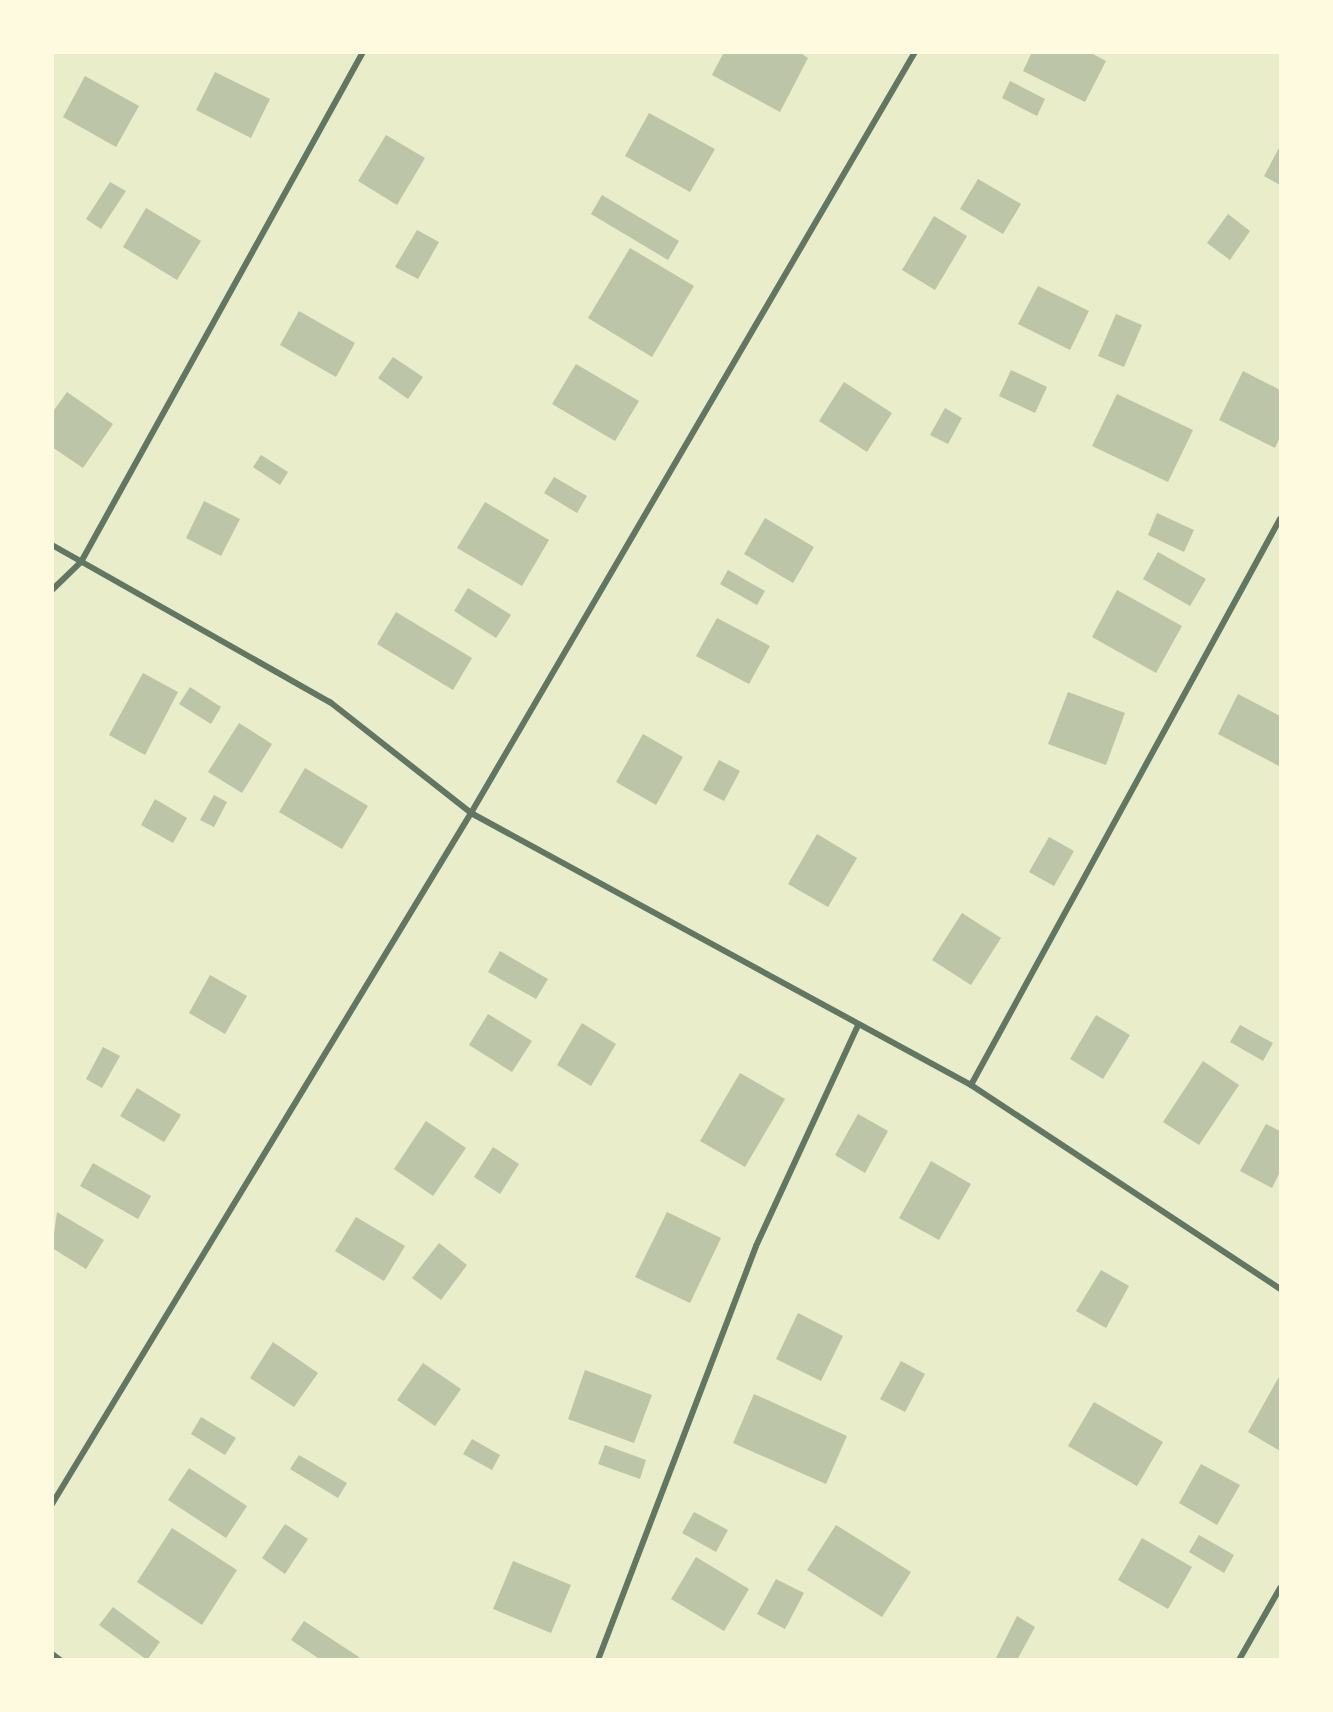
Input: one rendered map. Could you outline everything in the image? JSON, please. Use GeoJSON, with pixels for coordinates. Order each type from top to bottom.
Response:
{"type":"FeatureCollection","features":[{"type":"Feature","properties":{"kind":"street"},"geometry":{"type":"LineString","coordinates":[[52,590],[81,562],[363,52]]}},
{"type":"Feature","properties":{"kind":"street"},"geometry":{"type":"LineString","coordinates":[[52,1504],[471,813],[915,52]]}},
{"type":"Feature","properties":{"kind":"street"},"geometry":{"type":"LineString","coordinates":[[971,1085],[1281,519]]}},
{"type":"Feature","properties":{"kind":"street"},"geometry":{"type":"LineString","coordinates":[[52,545],[330,702],[471,813],[971,1085],[1281,1289]]}},
{"type":"Feature","properties":{"kind":"street"},"geometry":{"type":"LineString","coordinates":[[598,1659],[756,1246],[858,1025]]}},
{"type":"Feature","properties":{"kind":"street"},"geometry":{"type":"LineString","coordinates":[[1239,1659],[1281,1588]]}},
{"type":"Feature","properties":{"kind":"street"},"geometry":{"type":"LineString","coordinates":[[52,1654],[60,1659]]}},
{"type":"Feature","properties":{"kind":"building"},"geometry":{"type":"Polygon","coordinates":[[[724,52],[799,52],[808,58],[780,112],[712,75],[724,52]]]}},
{"type":"Feature","properties":{"kind":"building"},"geometry":{"type":"Polygon","coordinates":[[[1032,52],[1089,52],[1106,61],[1085,102],[1023,71],[1032,52]]]}},
{"type":"Feature","properties":{"kind":"building"},"geometry":{"type":"Polygon","coordinates":[[[215,72],[270,99],[251,138],[196,110],[215,72]]]}},
{"type":"Feature","properties":{"kind":"building"},"geometry":{"type":"Polygon","coordinates":[[[85,76],[139,106],[116,147],[63,117],[85,76]]]}},
{"type":"Feature","properties":{"kind":"building"},"geometry":{"type":"Polygon","coordinates":[[[1010,81],[1045,99],[1037,116],[1002,98],[1010,81]]]}},
{"type":"Feature","properties":{"kind":"building"},"geometry":{"type":"Polygon","coordinates":[[[649,113],[715,149],[690,192],[625,156],[649,113]]]}},
{"type":"Feature","properties":{"kind":"building"},"geometry":{"type":"Polygon","coordinates":[[[386,135],[425,158],[397,205],[358,181],[386,135]]]}},
{"type":"Feature","properties":{"kind":"building"},"geometry":{"type":"Polygon","coordinates":[[[1280,146],[1280,185],[1264,176],[1280,146]]]}},
{"type":"Feature","properties":{"kind":"building"},"geometry":{"type":"Polygon","coordinates":[[[978,179],[1021,204],[1003,234],[960,209],[978,179]]]}},
{"type":"Feature","properties":{"kind":"building"},"geometry":{"type":"Polygon","coordinates":[[[110,182],[126,191],[101,229],[86,219],[110,182]]]}},
{"type":"Feature","properties":{"kind":"building"},"geometry":{"type":"Polygon","coordinates":[[[602,195],[679,241],[668,260],[591,214],[602,195]]]}},
{"type":"Feature","properties":{"kind":"building"},"geometry":{"type":"Polygon","coordinates":[[[146,208],[201,241],[177,280],[123,247],[146,208]]]}},
{"type":"Feature","properties":{"kind":"building"},"geometry":{"type":"Polygon","coordinates":[[[1228,214],[1250,231],[1230,260],[1207,243],[1228,214]]]}},
{"type":"Feature","properties":{"kind":"building"},"geometry":{"type":"Polygon","coordinates":[[[934,216],[967,236],[935,290],[902,270],[934,216]]]}},
{"type":"Feature","properties":{"kind":"building"},"geometry":{"type":"Polygon","coordinates":[[[417,230],[439,242],[418,279],[395,267],[417,230]]]}},
{"type":"Feature","properties":{"kind":"building"},"geometry":{"type":"Polygon","coordinates":[[[630,248],[694,286],[652,357],[588,318],[630,248]]]}},
{"type":"Feature","properties":{"kind":"building"},"geometry":{"type":"Polygon","coordinates":[[[1038,286],[1089,311],[1070,350],[1018,324],[1038,286]]]}},
{"type":"Feature","properties":{"kind":"building"},"geometry":{"type":"Polygon","coordinates":[[[299,311],[355,343],[336,377],[280,345],[299,311]]]}},
{"type":"Feature","properties":{"kind":"building"},"geometry":{"type":"Polygon","coordinates":[[[1116,314],[1142,325],[1124,367],[1098,356],[1116,314]]]}},
{"type":"Feature","properties":{"kind":"building"},"geometry":{"type":"Polygon","coordinates":[[[393,357],[423,377],[408,399],[378,378],[393,357]]]}},
{"type":"Feature","properties":{"kind":"building"},"geometry":{"type":"Polygon","coordinates":[[[576,364],[639,401],[615,441],[552,404],[576,364]]]}},
{"type":"Feature","properties":{"kind":"building"},"geometry":{"type":"Polygon","coordinates":[[[1011,370],[1047,387],[1035,413],[999,396],[1011,370]]]}},
{"type":"Feature","properties":{"kind":"building"},"geometry":{"type":"Polygon","coordinates":[[[1243,371],[1280,390],[1280,437],[1275,448],[1219,420],[1243,371]]]}},
{"type":"Feature","properties":{"kind":"building"},"geometry":{"type":"Polygon","coordinates":[[[844,382],[892,413],[867,452],[819,421],[844,382]]]}},
{"type":"Feature","properties":{"kind":"building"},"geometry":{"type":"Polygon","coordinates":[[[67,392],[113,424],[83,468],[52,447],[52,413],[67,392]]]}},
{"type":"Feature","properties":{"kind":"building"},"geometry":{"type":"Polygon","coordinates":[[[1117,394],[1193,430],[1168,482],[1092,446],[1117,394]]]}},
{"type":"Feature","properties":{"kind":"building"},"geometry":{"type":"Polygon","coordinates":[[[945,408],[962,418],[948,444],[930,435],[945,408]]]}},
{"type":"Feature","properties":{"kind":"building"},"geometry":{"type":"Polygon","coordinates":[[[261,455],[288,472],[280,485],[253,467],[261,455]]]}},
{"type":"Feature","properties":{"kind":"building"},"geometry":{"type":"Polygon","coordinates":[[[554,477],[587,496],[577,513],[544,493],[554,477]]]}},
{"type":"Feature","properties":{"kind":"building"},"geometry":{"type":"Polygon","coordinates":[[[204,501],[240,519],[221,556],[186,538],[204,501]]]}},
{"type":"Feature","properties":{"kind":"building"},"geometry":{"type":"Polygon","coordinates":[[[485,502],[549,540],[522,586],[457,548],[485,502]]]}},
{"type":"Feature","properties":{"kind":"building"},"geometry":{"type":"Polygon","coordinates":[[[1157,513],[1194,530],[1184,552],[1148,535],[1157,513]]]}},
{"type":"Feature","properties":{"kind":"building"},"geometry":{"type":"Polygon","coordinates":[[[765,518],[814,547],[793,583],[744,554],[765,518]]]}},
{"type":"Feature","properties":{"kind":"building"},"geometry":{"type":"Polygon","coordinates":[[[1158,552],[1206,579],[1190,606],[1143,579],[1158,552]]]}},
{"type":"Feature","properties":{"kind":"building"},"geometry":{"type":"Polygon","coordinates":[[[728,570],[765,591],[757,605],[720,584],[728,570]]]}},
{"type":"Feature","properties":{"kind":"building"},"geometry":{"type":"Polygon","coordinates":[[[468,588],[511,615],[496,638],[454,611],[468,588]]]}},
{"type":"Feature","properties":{"kind":"building"},"geometry":{"type":"Polygon","coordinates":[[[1117,590],[1182,626],[1156,673],[1092,637],[1117,590]]]}},
{"type":"Feature","properties":{"kind":"building"},"geometry":{"type":"Polygon","coordinates":[[[396,612],[472,658],[453,690],[377,644],[396,612]]]}},
{"type":"Feature","properties":{"kind":"building"},"geometry":{"type":"Polygon","coordinates":[[[717,618],[770,646],[749,684],[696,656],[717,618]]]}},
{"type":"Feature","properties":{"kind":"building"},"geometry":{"type":"Polygon","coordinates":[[[143,673],[178,692],[145,755],[109,735],[143,673]]]}},
{"type":"Feature","properties":{"kind":"building"},"geometry":{"type":"Polygon","coordinates":[[[190,687],[221,707],[211,724],[179,704],[190,687]]]}},
{"type":"Feature","properties":{"kind":"building"},"geometry":{"type":"Polygon","coordinates":[[[1068,692],[1125,713],[1106,765],[1048,744],[1068,692]]]}},
{"type":"Feature","properties":{"kind":"building"},"geometry":{"type":"Polygon","coordinates":[[[1238,694],[1280,716],[1279,766],[1218,734],[1238,694]]]}},
{"type":"Feature","properties":{"kind":"building"},"geometry":{"type":"Polygon","coordinates":[[[239,723],[272,744],[242,793],[208,772],[239,723]]]}},
{"type":"Feature","properties":{"kind":"building"},"geometry":{"type":"Polygon","coordinates":[[[643,734],[683,757],[656,805],[616,782],[643,734]]]}},
{"type":"Feature","properties":{"kind":"building"},"geometry":{"type":"Polygon","coordinates":[[[719,760],[740,771],[724,801],[703,790],[719,760]]]}},
{"type":"Feature","properties":{"kind":"building"},"geometry":{"type":"Polygon","coordinates":[[[305,768],[368,806],[342,849],[279,812],[305,768]]]}},
{"type":"Feature","properties":{"kind":"building"},"geometry":{"type":"Polygon","coordinates":[[[214,795],[227,802],[214,827],[200,820],[214,795]]]}},
{"type":"Feature","properties":{"kind":"building"},"geometry":{"type":"Polygon","coordinates":[[[155,799],[187,818],[173,843],[141,825],[155,799]]]}},
{"type":"Feature","properties":{"kind":"building"},"geometry":{"type":"Polygon","coordinates":[[[817,834],[857,858],[828,907],[788,884],[817,834]]]}},
{"type":"Feature","properties":{"kind":"building"},"geometry":{"type":"Polygon","coordinates":[[[1049,837],[1074,851],[1054,886],[1029,872],[1049,837]]]}},
{"type":"Feature","properties":{"kind":"building"},"geometry":{"type":"Polygon","coordinates":[[[962,913],[1001,938],[971,985],[932,960],[962,913]]]}},
{"type":"Feature","properties":{"kind":"building"},"geometry":{"type":"Polygon","coordinates":[[[500,951],[548,979],[536,999],[488,972],[500,951]]]}},
{"type":"Feature","properties":{"kind":"building"},"geometry":{"type":"Polygon","coordinates":[[[210,975],[247,996],[225,1034],[189,1013],[210,975]]]}},
{"type":"Feature","properties":{"kind":"building"},"geometry":{"type":"Polygon","coordinates":[[[488,1014],[532,1041],[512,1072],[469,1045],[488,1014]]]}},
{"type":"Feature","properties":{"kind":"building"},"geometry":{"type":"Polygon","coordinates":[[[1096,1015],[1130,1035],[1103,1079],[1070,1059],[1096,1015]]]}},
{"type":"Feature","properties":{"kind":"building"},"geometry":{"type":"Polygon","coordinates":[[[582,1023],[616,1044],[591,1086],[557,1065],[582,1023]]]}},
{"type":"Feature","properties":{"kind":"building"},"geometry":{"type":"Polygon","coordinates":[[[1240,1025],[1273,1043],[1263,1061],[1230,1042],[1240,1025]]]}},
{"type":"Feature","properties":{"kind":"building"},"geometry":{"type":"Polygon","coordinates":[[[103,1047],[120,1056],[102,1088],[86,1079],[103,1047]]]}},
{"type":"Feature","properties":{"kind":"building"},"geometry":{"type":"Polygon","coordinates":[[[1203,1061],[1239,1085],[1199,1145],[1163,1122],[1203,1061]]]}},
{"type":"Feature","properties":{"kind":"building"},"geometry":{"type":"Polygon","coordinates":[[[740,1073],[785,1099],[745,1167],[700,1141],[740,1073]]]}},
{"type":"Feature","properties":{"kind":"building"},"geometry":{"type":"Polygon","coordinates":[[[137,1088],[181,1115],[164,1142],[120,1116],[137,1088]]]}},
{"type":"Feature","properties":{"kind":"building"},"geometry":{"type":"Polygon","coordinates":[[[858,1114],[888,1131],[865,1173],[835,1155],[858,1114]]]}},
{"type":"Feature","properties":{"kind":"building"},"geometry":{"type":"Polygon","coordinates":[[[426,1121],[466,1148],[433,1196],[394,1169],[426,1121]]]}},
{"type":"Feature","properties":{"kind":"building"},"geometry":{"type":"Polygon","coordinates":[[[1266,1124],[1280,1131],[1280,1172],[1272,1188],[1240,1171],[1266,1124]]]}},
{"type":"Feature","properties":{"kind":"building"},"geometry":{"type":"Polygon","coordinates":[[[493,1147],[519,1164],[500,1194],[474,1177],[493,1147]]]}},
{"type":"Feature","properties":{"kind":"building"},"geometry":{"type":"Polygon","coordinates":[[[931,1161],[971,1184],[939,1240],[899,1218],[931,1161]]]}},
{"type":"Feature","properties":{"kind":"building"},"geometry":{"type":"Polygon","coordinates":[[[93,1163],[151,1196],[138,1219],[80,1186],[93,1163]]]}},
{"type":"Feature","properties":{"kind":"building"},"geometry":{"type":"Polygon","coordinates":[[[57,1212],[104,1240],[86,1269],[52,1248],[57,1212]]]}},
{"type":"Feature","properties":{"kind":"building"},"geometry":{"type":"Polygon","coordinates":[[[667,1212],[721,1238],[690,1303],[635,1277],[667,1212]]]}},
{"type":"Feature","properties":{"kind":"building"},"geometry":{"type":"Polygon","coordinates":[[[356,1217],[405,1246],[384,1281],[335,1251],[356,1217]]]}},
{"type":"Feature","properties":{"kind":"building"},"geometry":{"type":"Polygon","coordinates":[[[439,1243],[467,1265],[441,1300],[412,1278],[439,1243]]]}},
{"type":"Feature","properties":{"kind":"building"},"geometry":{"type":"Polygon","coordinates":[[[1101,1270],[1129,1286],[1106,1328],[1076,1311],[1101,1270]]]}},
{"type":"Feature","properties":{"kind":"building"},"geometry":{"type":"Polygon","coordinates":[[[798,1313],[843,1336],[821,1381],[776,1359],[798,1313]]]}},
{"type":"Feature","properties":{"kind":"building"},"geometry":{"type":"Polygon","coordinates":[[[273,1342],[318,1373],[294,1407],[250,1378],[273,1342]]]}},
{"type":"Feature","properties":{"kind":"building"},"geometry":{"type":"Polygon","coordinates":[[[901,1361],[925,1374],[905,1412],[880,1399],[901,1361]]]}},
{"type":"Feature","properties":{"kind":"building"},"geometry":{"type":"Polygon","coordinates":[[[423,1363],[461,1389],[435,1426],[397,1400],[423,1363]]]}},
{"type":"Feature","properties":{"kind":"building"},"geometry":{"type":"Polygon","coordinates":[[[585,1370],[652,1395],[634,1443],[568,1419],[585,1370]]]}},
{"type":"Feature","properties":{"kind":"building"},"geometry":{"type":"Polygon","coordinates":[[[1280,1375],[1280,1451],[1248,1432],[1280,1375]]]}},
{"type":"Feature","properties":{"kind":"building"},"geometry":{"type":"Polygon","coordinates":[[[754,1394],[847,1436],[826,1484],[733,1443],[754,1394]]]}},
{"type":"Feature","properties":{"kind":"building"},"geometry":{"type":"Polygon","coordinates":[[[1094,1402],[1163,1442],[1137,1486],[1068,1446],[1094,1402]]]}},
{"type":"Feature","properties":{"kind":"building"},"geometry":{"type":"Polygon","coordinates":[[[201,1417],[236,1438],[225,1455],[191,1434],[201,1417]]]}},
{"type":"Feature","properties":{"kind":"building"},"geometry":{"type":"Polygon","coordinates":[[[472,1439],[500,1455],[492,1470],[463,1454],[472,1439]]]}},
{"type":"Feature","properties":{"kind":"building"},"geometry":{"type":"Polygon","coordinates":[[[605,1445],[646,1460],[640,1479],[598,1464],[605,1445]]]}},
{"type":"Feature","properties":{"kind":"building"},"geometry":{"type":"Polygon","coordinates":[[[299,1455],[347,1483],[338,1498],[290,1469],[299,1455]]]}},
{"type":"Feature","properties":{"kind":"building"},"geometry":{"type":"Polygon","coordinates":[[[1201,1464],[1240,1485],[1217,1525],[1179,1503],[1201,1464]]]}},
{"type":"Feature","properties":{"kind":"building"},"geometry":{"type":"Polygon","coordinates":[[[189,1468],[247,1506],[226,1538],[168,1500],[189,1468]]]}},
{"type":"Feature","properties":{"kind":"building"},"geometry":{"type":"Polygon","coordinates":[[[694,1512],[728,1530],[716,1552],[682,1533],[694,1512]]]}},
{"type":"Feature","properties":{"kind":"building"},"geometry":{"type":"Polygon","coordinates":[[[285,1524],[308,1539],[285,1574],[262,1558],[285,1524]]]}},
{"type":"Feature","properties":{"kind":"building"},"geometry":{"type":"Polygon","coordinates":[[[836,1525],[911,1572],[882,1617],[807,1570],[836,1525]]]}},
{"type":"Feature","properties":{"kind":"building"},"geometry":{"type":"Polygon","coordinates":[[[172,1528],[237,1570],[202,1625],[137,1582],[172,1528]]]}},
{"type":"Feature","properties":{"kind":"building"},"geometry":{"type":"Polygon","coordinates":[[[1199,1535],[1234,1555],[1224,1573],[1189,1552],[1199,1535]]]}},
{"type":"Feature","properties":{"kind":"building"},"geometry":{"type":"Polygon","coordinates":[[[1142,1538],[1192,1567],[1168,1609],[1118,1580],[1142,1538]]]}},
{"type":"Feature","properties":{"kind":"building"},"geometry":{"type":"Polygon","coordinates":[[[696,1557],[749,1589],[724,1631],[671,1599],[696,1557]]]}},
{"type":"Feature","properties":{"kind":"building"},"geometry":{"type":"Polygon","coordinates":[[[513,1561],[571,1585],[551,1633],[493,1609],[513,1561]]]}},
{"type":"Feature","properties":{"kind":"building"},"geometry":{"type":"Polygon","coordinates":[[[776,1579],[804,1593],[785,1629],[757,1614],[776,1579]]]}},
{"type":"Feature","properties":{"kind":"building"},"geometry":{"type":"Polygon","coordinates":[[[113,1607],[160,1642],[147,1660],[99,1625],[113,1607]]]}},
{"type":"Feature","properties":{"kind":"building"},"geometry":{"type":"Polygon","coordinates":[[[1017,1616],[1035,1627],[1017,1660],[995,1660],[1017,1616]]]}},
{"type":"Feature","properties":{"kind":"building"},"geometry":{"type":"Polygon","coordinates":[[[304,1621],[359,1657],[357,1660],[321,1660],[291,1640],[304,1621]]]}}]}
